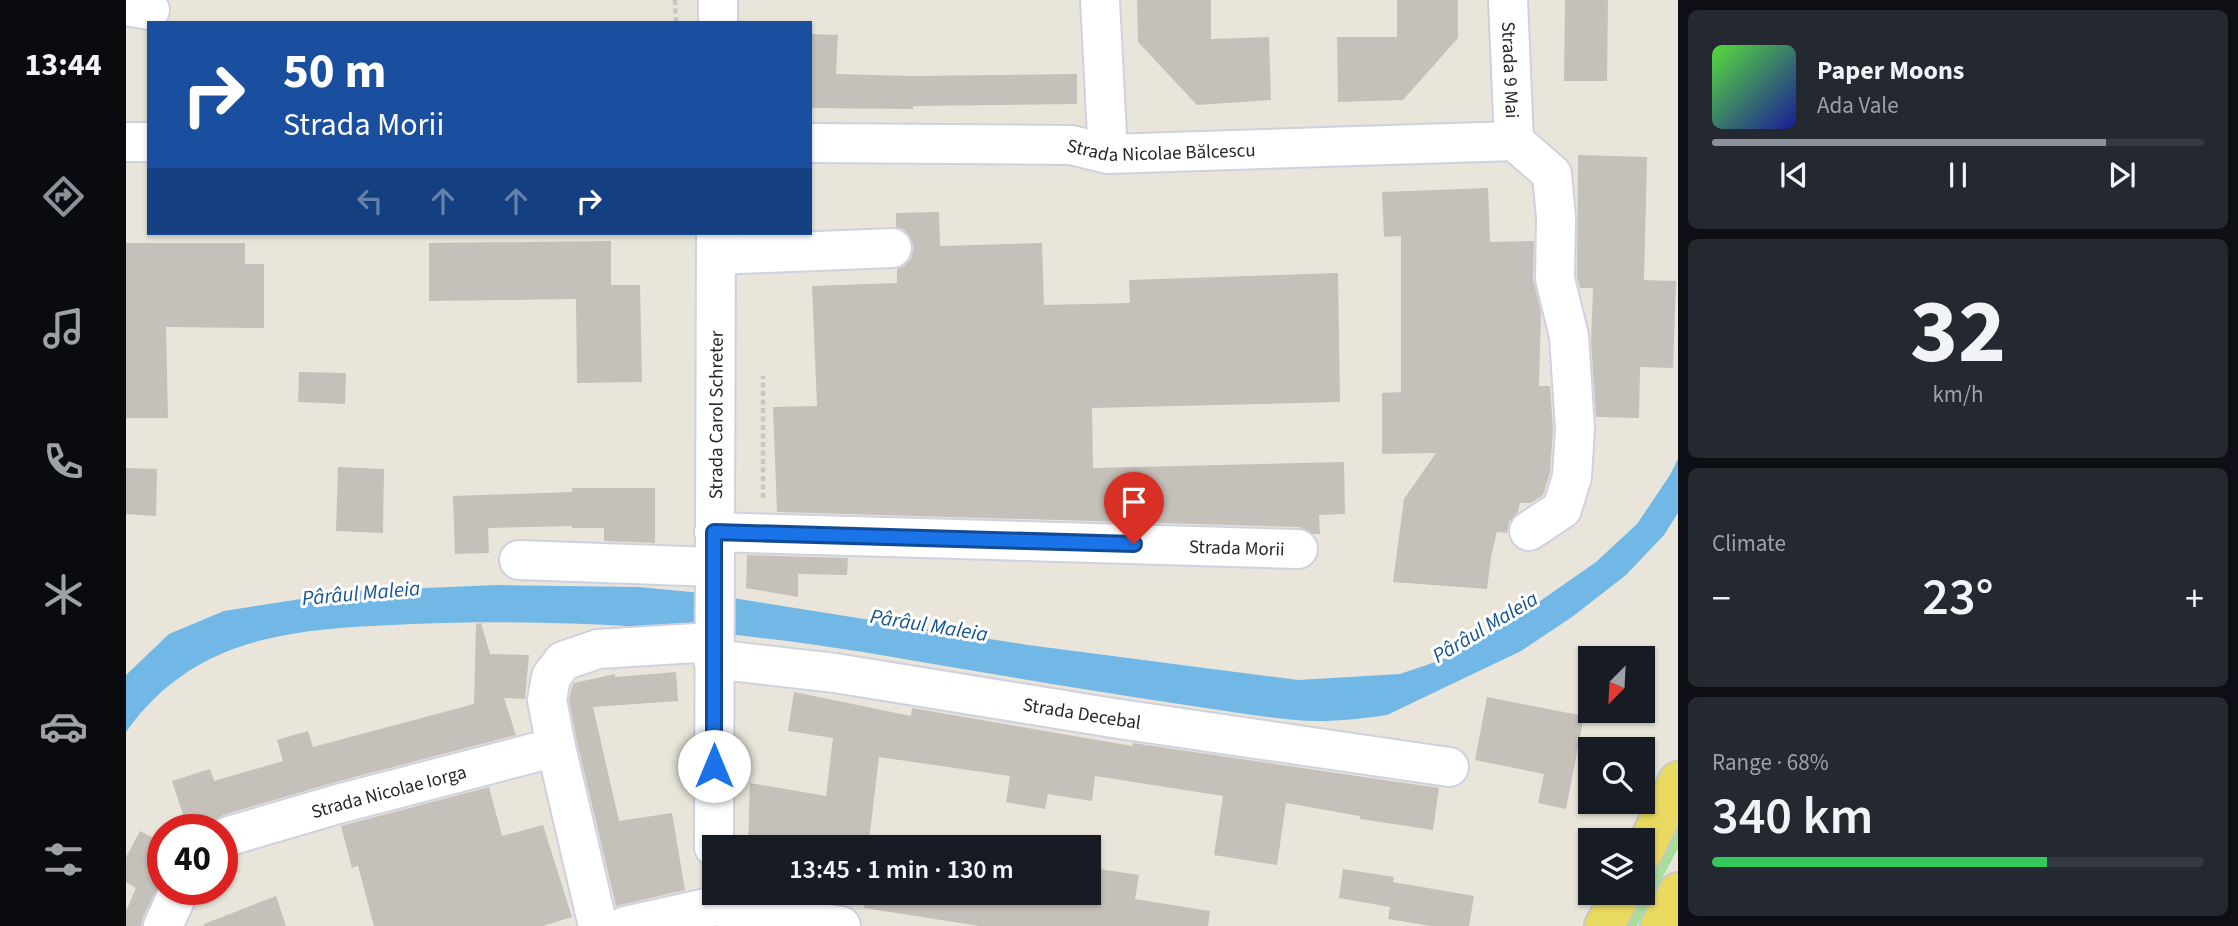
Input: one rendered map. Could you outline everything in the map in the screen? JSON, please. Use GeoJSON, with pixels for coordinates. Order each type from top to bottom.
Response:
{"type":"FeatureCollection","features":[{"type":"Feature","properties":{"kind":"main road"},"geometry":{"type":"LineString","coordinates":[[1655,828],[1678,781]]}},
{"type":"Feature","properties":{"kind":"main road"},"geometry":{"type":"LineString","coordinates":[[1660,926],[1678,892]]}},
{"type":"Feature","properties":{"kind":"main road"},"geometry":{"type":"LineString","coordinates":[[1604,926],[1616,905]]}},
{"type":"Feature","properties":{"kind":"street"},"geometry":{"type":"LineString","coordinates":[[718,0],[718,21]]}},
{"type":"Feature","properties":{"kind":"street"},"geometry":{"type":"LineString","coordinates":[[1100,0],[1108,154]]}},
{"type":"Feature","properties":{"kind":"street","name":"Strada 9 Mai"},"geometry":{"type":"LineString","coordinates":[[1508,0],[1514,141]]}},
{"type":"Feature","properties":{"kind":"street"},"geometry":{"type":"LineString","coordinates":[[1514,141],[1552,174],[1556,218],[1555,279],[1569,336],[1575,429],[1572,477],[1562,509],[1529,531]]}},
{"type":"Feature","properties":{"kind":"street","name":"Strada Nicolae Bălcescu"},"geometry":{"type":"LineString","coordinates":[[812,143],[1071,145],[1108,154],[1514,141]]}},
{"type":"Feature","properties":{"kind":"street"},"geometry":{"type":"LineString","coordinates":[[126,142],[147,142]]}},
{"type":"Feature","properties":{"kind":"street"},"geometry":{"type":"LineString","coordinates":[[716,244],[784,250],[892,248]]}},
{"type":"Feature","properties":{"kind":"street","name":"Strada Carol Schreter"},"geometry":{"type":"LineString","coordinates":[[714,835],[716,244]]}},
{"type":"Feature","properties":{"kind":"street","name":"Strada Morii"},"geometry":{"type":"LineString","coordinates":[[519,560],[714,550],[763,534],[1298,549]]}},
{"type":"Feature","properties":{"kind":"street"},"geometry":{"type":"LineString","coordinates":[[598,926],[547,700],[551,677],[563,661],[598,649],[713,651]]}},
{"type":"Feature","properties":{"kind":"street","name":"Strada Decebal"},"geometry":{"type":"LineString","coordinates":[[713,651],[1113,718],[1449,767]]}},
{"type":"Feature","properties":{"kind":"street","name":"Strada Nicolae Iorga"},"geometry":{"type":"LineString","coordinates":[[238,833],[338,804],[556,747]]}},
{"type":"Feature","properties":{"kind":"street"},"geometry":{"type":"LineString","coordinates":[[163,926],[173,905]]}},
{"type":"Feature","properties":{"kind":"street"},"geometry":{"type":"LineString","coordinates":[[625,926],[714,908],[841,926]]}},
{"type":"Feature","properties":{"kind":"path"},"geometry":{"type":"LineString","coordinates":[[676,0],[676,21]]}},
{"type":"Feature","properties":{"kind":"path"},"geometry":{"type":"LineString","coordinates":[[763,376],[763,534]]}},
{"type":"Feature","properties":{"kind":"green space"},"geometry":{"type":"Polygon","coordinates":[[[1678,821],[1678,848],[1655,892],[1655,868],[1678,821]]]}},
{"type":"Feature","properties":{"kind":"green space"},"geometry":{"type":"Polygon","coordinates":[[[1635,905],[1648,905],[1637,926],[1623,926],[1635,905]]]}},
{"type":"Feature","properties":{"kind":"water","name":"Pârâul Maleia"},"geometry":{"type":"Polygon","coordinates":[[[1678,459],[1678,513],[1664,535],[1626,575],[1572,617],[1521,651],[1387,715],[1318,721],[1296,720],[751,637],[582,624],[469,622],[330,629],[254,642],[218,655],[185,674],[154,699],[126,732],[126,675],[169,634],[224,611],[353,591],[497,585],[639,587],[701,593],[1028,645],[1298,680],[1400,674],[1450,657],[1513,620],[1596,562],[1637,524],[1678,459]]]}},
{"type":"Feature","properties":{"kind":"building"},"geometry":{"type":"Polygon","coordinates":[[[1137,0],[1211,0],[1211,39],[1269,37],[1271,100],[1197,105],[1138,42],[1137,0]]]}},
{"type":"Feature","properties":{"kind":"building"},"geometry":{"type":"Polygon","coordinates":[[[1397,0],[1458,0],[1458,38],[1403,100],[1338,102],[1337,37],[1397,37],[1397,0]]]}},
{"type":"Feature","properties":{"kind":"building"},"geometry":{"type":"Polygon","coordinates":[[[1565,0],[1608,0],[1607,81],[1564,81],[1565,0]]]}},
{"type":"Feature","properties":{"kind":"building"},"geometry":{"type":"Polygon","coordinates":[[[812,34],[838,35],[836,74],[1077,74],[1077,104],[913,106],[913,109],[812,108],[812,34]]]}},
{"type":"Feature","properties":{"kind":"building"},"geometry":{"type":"Polygon","coordinates":[[[1578,155],[1647,157],[1644,280],[1676,281],[1673,368],[1640,367],[1639,418],[1596,417],[1591,342],[1593,288],[1580,288],[1577,277],[1578,155]]]}},
{"type":"Feature","properties":{"kind":"building"},"geometry":{"type":"Polygon","coordinates":[[[1488,188],[1490,242],[1534,241],[1533,279],[1541,312],[1539,386],[1550,386],[1553,429],[1550,473],[1543,495],[1531,503],[1520,503],[1518,512],[1509,522],[1507,533],[1497,532],[1487,589],[1393,582],[1404,499],[1436,453],[1382,454],[1382,393],[1401,392],[1401,236],[1384,237],[1382,192],[1488,188]]]}},
{"type":"Feature","properties":{"kind":"building"},"geometry":{"type":"Polygon","coordinates":[[[939,212],[940,246],[1042,243],[1044,305],[1130,303],[1129,280],[1338,273],[1340,402],[1092,408],[1093,468],[1344,462],[1345,514],[1319,515],[1320,534],[1313,534],[1299,527],[777,512],[773,407],[817,406],[812,286],[897,283],[897,269],[911,259],[914,248],[910,236],[903,229],[896,227],[896,213],[939,212]]]}},
{"type":"Feature","properties":{"kind":"building"},"geometry":{"type":"Polygon","coordinates":[[[611,241],[611,285],[640,285],[642,382],[577,383],[576,299],[429,301],[429,243],[611,241]]]}},
{"type":"Feature","properties":{"kind":"building"},"geometry":{"type":"Polygon","coordinates":[[[126,243],[245,243],[245,264],[264,264],[264,328],[166,327],[168,418],[126,418],[126,243]]]}},
{"type":"Feature","properties":{"kind":"building"},"geometry":{"type":"Polygon","coordinates":[[[299,372],[346,373],[345,404],[298,402],[299,372]]]}},
{"type":"Feature","properties":{"kind":"building"},"geometry":{"type":"Polygon","coordinates":[[[338,467],[384,469],[383,533],[336,531],[338,467]]]}},
{"type":"Feature","properties":{"kind":"building"},"geometry":{"type":"Polygon","coordinates":[[[126,468],[157,469],[156,516],[126,514],[126,468]]]}},
{"type":"Feature","properties":{"kind":"building"},"geometry":{"type":"Polygon","coordinates":[[[572,488],[655,488],[655,543],[604,541],[604,528],[488,528],[489,553],[455,554],[453,496],[572,492],[572,488]]]}},
{"type":"Feature","properties":{"kind":"building"},"geometry":{"type":"Polygon","coordinates":[[[747,555],[848,558],[847,575],[798,574],[798,597],[746,588],[747,555]]]}},
{"type":"Feature","properties":{"kind":"building"},"geometry":{"type":"Polygon","coordinates":[[[481,623],[490,654],[529,655],[525,699],[504,698],[516,735],[332,783],[226,814],[183,814],[172,781],[210,769],[214,781],[283,761],[277,740],[308,731],[313,747],[474,704],[476,624],[481,623]]]}},
{"type":"Feature","properties":{"kind":"building"},"geometry":{"type":"Polygon","coordinates":[[[676,672],[678,701],[593,707],[619,821],[672,813],[685,890],[616,906],[577,742],[569,700],[572,686],[574,683],[615,674],[615,677],[676,672]]]}},
{"type":"Feature","properties":{"kind":"building"},"geometry":{"type":"Polygon","coordinates":[[[794,692],[911,716],[912,708],[1132,746],[1133,743],[1439,788],[1433,830],[1360,819],[1360,816],[1286,803],[1277,865],[1214,855],[1223,796],[1095,776],[1092,801],[1048,794],[1045,809],[1006,802],[1010,776],[879,757],[870,835],[748,835],[750,783],[826,796],[833,738],[788,731],[794,692]]]}},
{"type":"Feature","properties":{"kind":"building"},"geometry":{"type":"Polygon","coordinates":[[[1487,697],[1578,715],[1578,723],[1583,723],[1566,809],[1538,803],[1544,774],[1475,760],[1487,697]]]}},
{"type":"Feature","properties":{"kind":"building"},"geometry":{"type":"Polygon","coordinates":[[[489,787],[502,836],[543,825],[572,917],[543,926],[374,926],[358,866],[352,868],[341,826],[489,787]]]}},
{"type":"Feature","properties":{"kind":"building"},"geometry":{"type":"Polygon","coordinates":[[[140,831],[147,835],[149,905],[141,926],[126,926],[126,911],[136,888],[126,882],[126,857],[140,831]]]}},
{"type":"Feature","properties":{"kind":"building"},"geometry":{"type":"Polygon","coordinates":[[[1101,869],[1139,875],[1135,899],[1210,911],[1208,926],[979,926],[864,908],[864,905],[1101,905],[1101,869]]]}},
{"type":"Feature","properties":{"kind":"building"},"geometry":{"type":"Polygon","coordinates":[[[1343,869],[1394,877],[1393,882],[1474,896],[1469,926],[1431,926],[1388,919],[1390,907],[1339,898],[1343,869]]]}},
{"type":"Feature","properties":{"kind":"building"},"geometry":{"type":"Polygon","coordinates":[[[276,896],[286,926],[204,926],[204,924],[276,896]]]}},
{"type":"Feature","properties":{"kind":"route"},"geometry":{"type":"LineString","coordinates":[[714,766],[714,532],[1134,544]]}}]}
